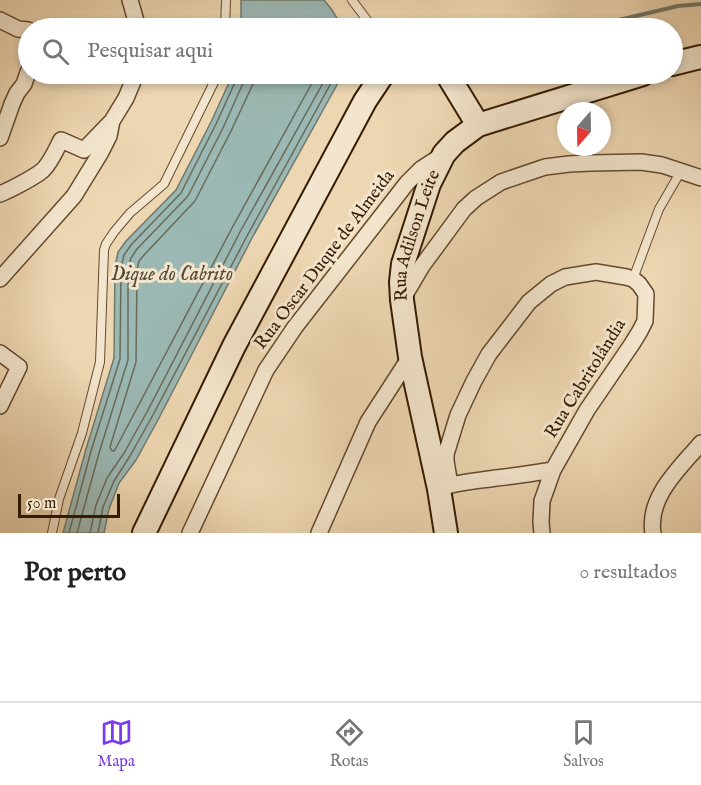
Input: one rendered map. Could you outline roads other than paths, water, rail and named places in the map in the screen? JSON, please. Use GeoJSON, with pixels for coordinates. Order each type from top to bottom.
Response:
{"type":"FeatureCollection","features":[{"type":"Feature","properties":{"kind":"street"},"geometry":{"type":"LineString","coordinates":[[130,0],[135,18]]}},
{"type":"Feature","properties":{"kind":"street"},"geometry":{"type":"LineString","coordinates":[[0,20],[18,29]]}},
{"type":"Feature","properties":{"kind":"street"},"geometry":{"type":"LineString","coordinates":[[683,61],[701,57]]}},
{"type":"Feature","properties":{"kind":"street"},"geometry":{"type":"LineString","coordinates":[[0,138],[15,98],[24,84]]}},
{"type":"Feature","properties":{"kind":"street"},"geometry":{"type":"LineString","coordinates":[[0,194],[43,171],[61,140],[84,150],[112,121],[132,84]]}},
{"type":"Feature","properties":{"kind":"street"},"geometry":{"type":"LineString","coordinates":[[144,533],[234,346],[376,84]]}},
{"type":"Feature","properties":{"kind":"street"},"geometry":{"type":"LineString","coordinates":[[453,84],[478,125]]}},
{"type":"Feature","properties":{"kind":"street","name":"Rua Adilson Leite"},"geometry":{"type":"LineString","coordinates":[[446,533],[444,487],[410,357],[401,282],[403,264],[429,184],[444,154],[455,142],[478,125],[611,84]]}},
{"type":"Feature","properties":{"kind":"street"},"geometry":{"type":"LineString","coordinates":[[0,279],[74,196],[105,144],[112,121]]}},
{"type":"Feature","properties":{"kind":"street","name":"Rua Oscar Duque de Almeida"},"geometry":{"type":"LineString","coordinates":[[190,533],[266,370],[277,352],[407,183],[421,169],[444,154]]}},
{"type":"Feature","properties":{"kind":"street"},"geometry":{"type":"LineString","coordinates":[[402,300],[422,266],[465,209],[476,198],[501,182],[545,167],[641,162],[662,165],[701,178]]}},
{"type":"Feature","properties":{"kind":"street"},"geometry":{"type":"LineString","coordinates":[[553,470],[444,487],[446,454],[463,402],[489,354],[530,302],[551,284],[565,277],[606,272],[633,279]]}},
{"type":"Feature","properties":{"kind":"street","name":"Rua Cabritolândia"},"geometry":{"type":"LineString","coordinates":[[542,533],[542,501],[553,470],[587,410],[645,321],[646,294],[633,279]]}},
{"type":"Feature","properties":{"kind":"street"},"geometry":{"type":"LineString","coordinates":[[0,353],[19,367],[0,406]]}},
{"type":"Feature","properties":{"kind":"street"},"geometry":{"type":"LineString","coordinates":[[319,533],[368,422],[410,357]]}},
{"type":"Feature","properties":{"kind":"street"},"geometry":{"type":"LineString","coordinates":[[653,533],[652,519],[663,490],[701,443]]}},
{"type":"Feature","properties":{"kind":"lane"},"geometry":{"type":"LineString","coordinates":[[225,18],[226,0]]}},
{"type":"Feature","properties":{"kind":"lane"},"geometry":{"type":"LineString","coordinates":[[352,0],[366,18]]}},
{"type":"Feature","properties":{"kind":"lane"},"geometry":{"type":"LineString","coordinates":[[52,533],[59,500],[82,433],[100,362],[104,250],[129,213],[164,184],[213,84]]}},
{"type":"Feature","properties":{"kind":"lane"},"geometry":{"type":"LineString","coordinates":[[633,279],[659,209],[681,171]]}},
{"type":"Feature","properties":{"kind":"water"},"geometry":{"type":"Polygon","coordinates":[[[241,0],[324,0],[337,18],[241,18],[241,0]]]}},
{"type":"Feature","properties":{"kind":"water","name":"Dique do Cabrito"},"geometry":{"type":"Polygon","coordinates":[[[228,84],[337,84],[252,238],[159,418],[136,460],[119,483],[109,509],[104,533],[63,533],[114,358],[115,267],[118,252],[176,190],[228,84]]]}},
{"type":"Feature","properties":{"kind":"waterway"},"geometry":{"type":"LineString","coordinates":[[627,18],[678,6],[701,4]]}}]}
